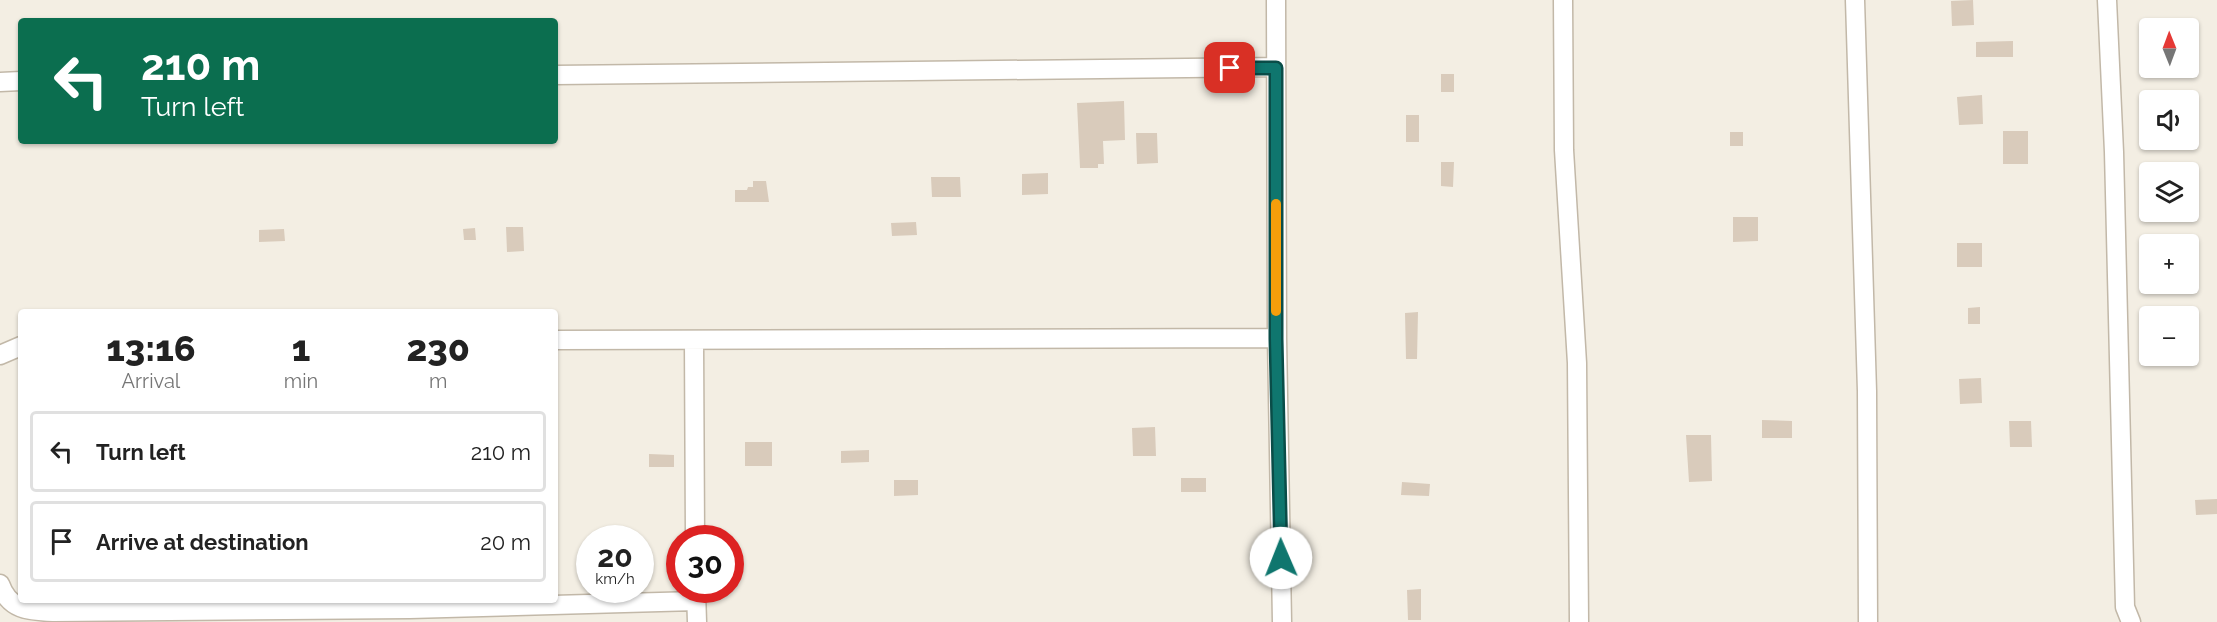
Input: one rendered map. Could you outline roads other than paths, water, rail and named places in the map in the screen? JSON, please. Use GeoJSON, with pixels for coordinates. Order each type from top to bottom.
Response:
{"type":"FeatureCollection","features":[{"type":"Feature","properties":{"kind":"street"},"geometry":{"type":"LineString","coordinates":[[1276,0],[1276,339],[1282,622]]}},
{"type":"Feature","properties":{"kind":"street"},"geometry":{"type":"LineString","coordinates":[[1563,0],[1564,150],[1577,363],[1579,622]]}},
{"type":"Feature","properties":{"kind":"street"},"geometry":{"type":"LineString","coordinates":[[1855,0],[1867,391],[1868,622]]}},
{"type":"Feature","properties":{"kind":"street"},"geometry":{"type":"LineString","coordinates":[[2107,0],[2114,152],[2125,607],[2131,622]]}},
{"type":"Feature","properties":{"kind":"street"},"geometry":{"type":"LineString","coordinates":[[558,75],[1276,68]]}},
{"type":"Feature","properties":{"kind":"street"},"geometry":{"type":"LineString","coordinates":[[0,81],[18,81]]}},
{"type":"Feature","properties":{"kind":"street"},"geometry":{"type":"LineString","coordinates":[[558,340],[1276,339]]}},
{"type":"Feature","properties":{"kind":"street"},"geometry":{"type":"LineString","coordinates":[[694,341],[695,525]]}},
{"type":"Feature","properties":{"kind":"street"},"geometry":{"type":"LineString","coordinates":[[0,355],[18,347]]}},
{"type":"Feature","properties":{"kind":"street"},"geometry":{"type":"LineString","coordinates":[[0,584],[4,596],[14,605],[27,610],[53,612],[410,609],[542,603]]}},
{"type":"Feature","properties":{"kind":"street"},"geometry":{"type":"LineString","coordinates":[[558,602],[666,597]]}},
{"type":"Feature","properties":{"kind":"street"},"geometry":{"type":"LineString","coordinates":[[696,603],[697,622]]}}]}
